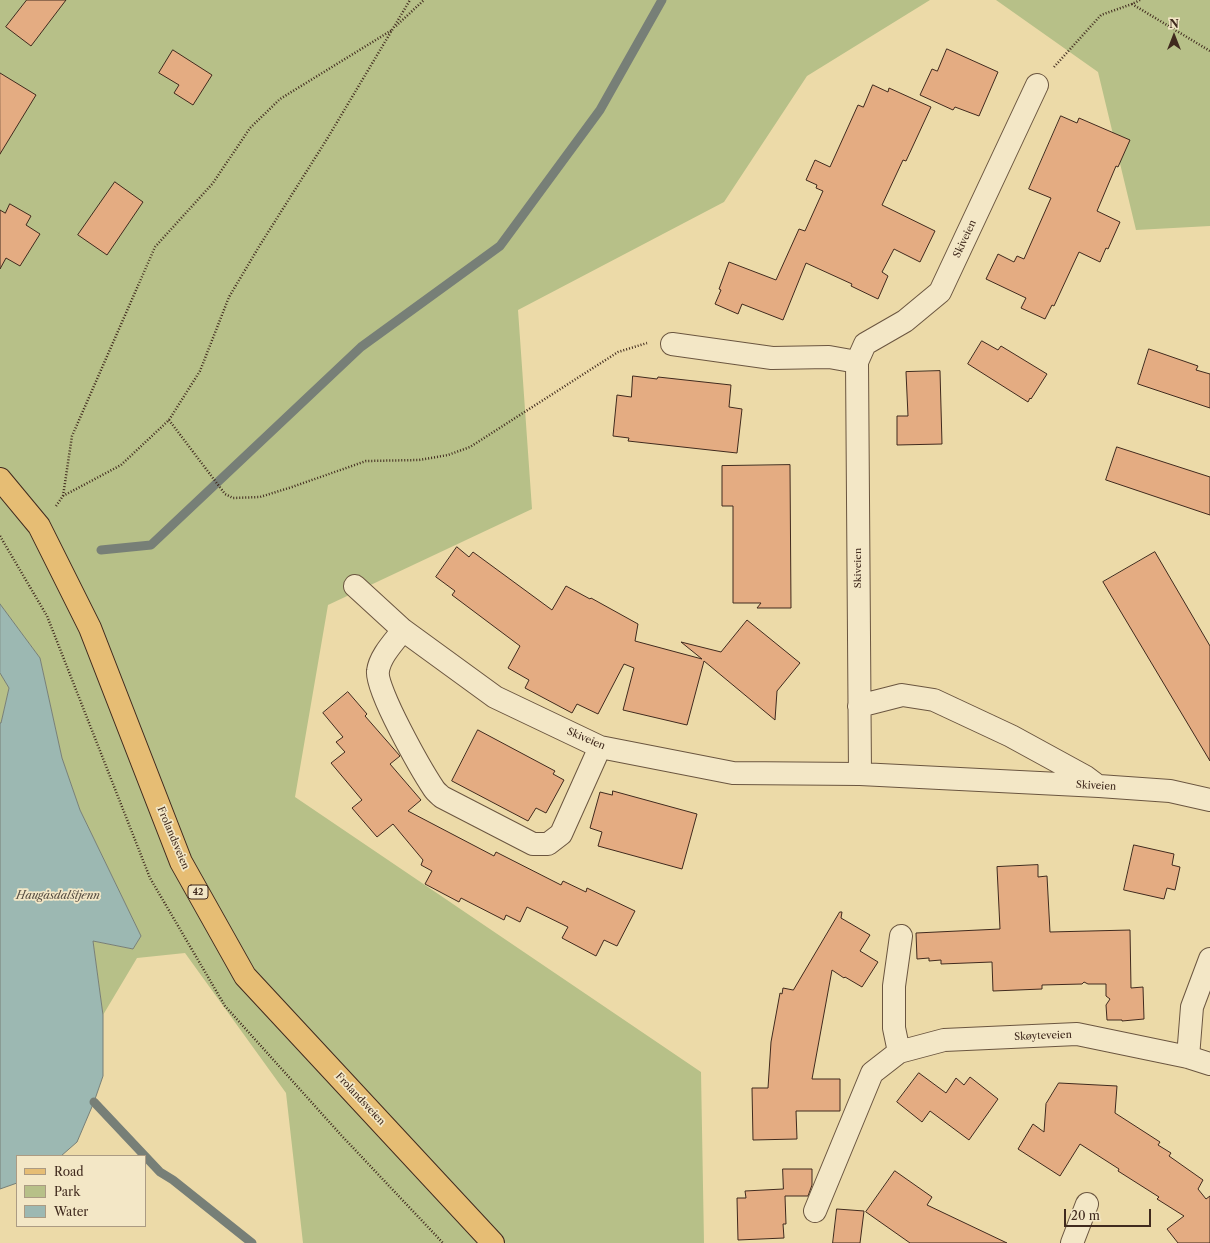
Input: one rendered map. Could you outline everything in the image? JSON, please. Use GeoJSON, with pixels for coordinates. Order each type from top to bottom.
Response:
{"type":"FeatureCollection","features":[{"type":"Feature","properties":{"kind":"main road","name":"Frolandsveien"},"geometry":{"type":"LineString","coordinates":[[0,479],[39,526],[90,628],[181,862],[245,976],[493,1243]]}},
{"type":"Feature","properties":{"kind":"street","name":"Skiveien"},"geometry":{"type":"LineString","coordinates":[[860,774],[857,362],[865,344],[905,321],[940,292],[1037,85]]}},
{"type":"Feature","properties":{"kind":"street"},"geometry":{"type":"LineString","coordinates":[[672,344],[772,358],[829,357],[857,362]]}},
{"type":"Feature","properties":{"kind":"street","name":"Skiveien"},"geometry":{"type":"LineString","coordinates":[[355,586],[403,630],[495,697],[600,747],[733,773],[860,774],[1099,786],[1170,791],[1210,800]]}},
{"type":"Feature","properties":{"kind":"street"},"geometry":{"type":"LineString","coordinates":[[403,630],[380,662],[377,673],[383,693],[407,742],[435,790],[442,797],[533,844],[548,844],[561,834],[600,747]]}},
{"type":"Feature","properties":{"kind":"street"},"geometry":{"type":"LineString","coordinates":[[860,706],[902,695],[934,700],[1011,736],[1086,777],[1099,786]]}},
{"type":"Feature","properties":{"kind":"street"},"geometry":{"type":"LineString","coordinates":[[899,1052],[894,1028],[894,986],[901,936]]}},
{"type":"Feature","properties":{"kind":"street"},"geometry":{"type":"LineString","coordinates":[[1188,1057],[1192,1007],[1210,959]]}},
{"type":"Feature","properties":{"kind":"street","name":"Skøyteveien"},"geometry":{"type":"LineString","coordinates":[[815,1211],[872,1073],[899,1052],[944,1040],[1077,1034],[1188,1057],[1210,1064]]}},
{"type":"Feature","properties":{"kind":"street"},"geometry":{"type":"LineString","coordinates":[[1072,1243],[1087,1204]]}},
{"type":"Feature","properties":{"kind":"path"},"geometry":{"type":"LineString","coordinates":[[39,526],[63,496],[121,465],[169,420],[200,371],[229,297],[327,139],[410,0]]}},
{"type":"Feature","properties":{"kind":"path"},"geometry":{"type":"LineString","coordinates":[[63,496],[72,436],[155,247],[213,183],[250,128],[280,100],[393,29],[424,0]]}},
{"type":"Feature","properties":{"kind":"path"},"geometry":{"type":"LineString","coordinates":[[1037,85],[1101,15],[1140,0]]}},
{"type":"Feature","properties":{"kind":"path"},"geometry":{"type":"LineString","coordinates":[[1132,4],[1210,51]]}},
{"type":"Feature","properties":{"kind":"path"},"geometry":{"type":"LineString","coordinates":[[169,420],[225,494],[233,498],[260,497],[366,461],[419,460],[448,455],[470,447],[618,352],[646,343],[672,344]]}},
{"type":"Feature","properties":{"kind":"green space"},"geometry":{"type":"Polygon","coordinates":[[[0,0],[930,0],[807,76],[724,202],[518,310],[532,509],[328,605],[295,797],[701,1072],[704,1243],[303,1243],[286,1093],[185,953],[137,958],[103,1015],[93,941],[133,949],[141,936],[80,810],[62,758],[40,658],[0,604],[0,0]]]}},
{"type":"Feature","properties":{"kind":"green space"},"geometry":{"type":"Polygon","coordinates":[[[996,0],[1210,0],[1210,226],[1136,230],[1098,72],[996,0]]]}},
{"type":"Feature","properties":{"kind":"green space"},"geometry":{"type":"Polygon","coordinates":[[[0,673],[9,688],[1,723],[0,723],[0,673]]]}},
{"type":"Feature","properties":{"kind":"water","name":"Haugåsdalstjenn"},"geometry":{"type":"Polygon","coordinates":[[[0,604],[40,658],[62,758],[80,810],[141,936],[133,949],[93,941],[103,1015],[103,1076],[77,1142],[62,1155],[16,1155],[16,1183],[0,1189],[0,723],[9,688],[0,673],[0,604]]]}},
{"type":"Feature","properties":{"kind":"building"},"geometry":{"type":"Polygon","coordinates":[[[27,0],[66,0],[31,46],[6,27],[27,0]]]}},
{"type":"Feature","properties":{"kind":"building"},"geometry":{"type":"Polygon","coordinates":[[[947,49],[998,72],[979,116],[955,107],[953,110],[920,95],[932,69],[937,71],[947,49]]]}},
{"type":"Feature","properties":{"kind":"building"},"geometry":{"type":"Polygon","coordinates":[[[173,50],[212,75],[193,105],[174,93],[179,85],[159,73],[173,50]]]}},
{"type":"Feature","properties":{"kind":"building"},"geometry":{"type":"Polygon","coordinates":[[[0,73],[36,95],[0,154],[0,73]]]}},
{"type":"Feature","properties":{"kind":"building"},"geometry":{"type":"Polygon","coordinates":[[[873,85],[888,92],[889,88],[931,107],[906,161],[903,160],[882,205],[935,231],[920,262],[894,249],[882,272],[888,276],[878,299],[851,286],[852,284],[806,263],[783,320],[742,304],[738,314],[715,304],[721,290],[719,289],[729,262],[776,280],[799,229],[805,231],[823,191],[816,188],[817,185],[806,180],[815,160],[830,167],[858,105],[863,107],[873,85]]]}},
{"type":"Feature","properties":{"kind":"building"},"geometry":{"type":"Polygon","coordinates":[[[1061,116],[1077,123],[1079,118],[1130,140],[1118,167],[1116,166],[1097,211],[1120,222],[1108,249],[1106,248],[1100,262],[1079,252],[1054,306],[1052,305],[1045,319],[1021,308],[1026,298],[986,279],[998,254],[1014,262],[1017,256],[1024,259],[1051,198],[1029,189],[1061,116]]]}},
{"type":"Feature","properties":{"kind":"building"},"geometry":{"type":"Polygon","coordinates":[[[115,182],[143,202],[107,255],[78,235],[115,182]]]}},
{"type":"Feature","properties":{"kind":"building"},"geometry":{"type":"Polygon","coordinates":[[[10,204],[31,216],[26,225],[40,234],[20,266],[6,258],[0,269],[0,210],[5,213],[10,204]]]}},
{"type":"Feature","properties":{"kind":"building"},"geometry":{"type":"Polygon","coordinates":[[[982,341],[998,350],[1001,346],[1047,374],[1028,402],[968,364],[982,341]]]}},
{"type":"Feature","properties":{"kind":"building"},"geometry":{"type":"Polygon","coordinates":[[[1149,349],[1198,366],[1196,370],[1210,374],[1210,408],[1138,384],[1149,349]]]}},
{"type":"Feature","properties":{"kind":"building"},"geometry":{"type":"Polygon","coordinates":[[[940,371],[942,444],[897,445],[897,416],[908,416],[906,372],[940,371]]]}},
{"type":"Feature","properties":{"kind":"building"},"geometry":{"type":"Polygon","coordinates":[[[633,376],[657,379],[658,377],[731,385],[729,407],[742,409],[737,453],[628,441],[629,438],[613,436],[617,395],[631,397],[633,376]]]}},
{"type":"Feature","properties":{"kind":"building"},"geometry":{"type":"Polygon","coordinates":[[[1117,447],[1210,477],[1210,515],[1106,480],[1117,447]]]}},
{"type":"Feature","properties":{"kind":"building"},"geometry":{"type":"Polygon","coordinates":[[[790,465],[791,608],[757,608],[761,603],[733,603],[733,506],[722,506],[722,466],[790,465]]]}},
{"type":"Feature","properties":{"kind":"building"},"geometry":{"type":"Polygon","coordinates":[[[457,547],[469,557],[473,552],[552,610],[566,586],[590,599],[591,598],[638,624],[635,641],[702,659],[681,642],[721,652],[747,620],[800,663],[777,691],[775,720],[704,661],[687,725],[623,710],[634,668],[624,664],[598,714],[577,704],[572,713],[525,688],[529,680],[508,668],[520,646],[452,595],[455,591],[436,577],[457,547]]]}},
{"type":"Feature","properties":{"kind":"building"},"geometry":{"type":"Polygon","coordinates":[[[1155,552],[1210,646],[1210,761],[1103,582],[1155,552]]]}},
{"type":"Feature","properties":{"kind":"building"},"geometry":{"type":"Polygon","coordinates":[[[348,692],[367,714],[365,716],[400,756],[390,764],[421,800],[408,811],[494,856],[496,852],[561,885],[563,881],[586,892],[587,888],[635,911],[617,946],[604,940],[596,956],[562,938],[568,927],[527,907],[520,922],[506,915],[504,920],[461,898],[459,902],[425,884],[432,871],[421,865],[423,860],[393,824],[377,837],[352,808],[362,800],[331,763],[345,752],[336,742],[343,737],[323,713],[348,692]]]}},
{"type":"Feature","properties":{"kind":"building"},"geometry":{"type":"Polygon","coordinates":[[[478,730],[555,771],[553,774],[564,780],[546,813],[536,808],[528,821],[452,781],[478,730]]]}},
{"type":"Feature","properties":{"kind":"building"},"geometry":{"type":"Polygon","coordinates":[[[613,791],[697,814],[682,869],[598,846],[602,832],[590,828],[600,792],[612,795],[613,791]]]}},
{"type":"Feature","properties":{"kind":"building"},"geometry":{"type":"Polygon","coordinates":[[[1134,845],[1174,854],[1172,865],[1180,867],[1175,890],[1167,888],[1164,899],[1124,890],[1134,845]]]}},
{"type":"Feature","properties":{"kind":"building"},"geometry":{"type":"Polygon","coordinates":[[[1038,865],[1038,877],[1047,876],[1050,932],[1130,930],[1131,988],[1143,987],[1144,1019],[1122,1021],[1107,1020],[1106,1005],[1110,999],[1106,996],[1106,984],[1088,984],[1084,982],[1082,984],[1042,985],[1042,989],[993,991],[992,962],[941,964],[941,960],[929,961],[929,958],[917,959],[916,933],[1000,929],[997,867],[1038,865]]]}},
{"type":"Feature","properties":{"kind":"building"},"geometry":{"type":"Polygon","coordinates":[[[840,912],[842,912],[841,918],[870,935],[860,951],[878,962],[862,987],[832,970],[812,1079],[840,1079],[840,1111],[796,1111],[797,1139],[753,1140],[752,1088],[768,1088],[771,1042],[780,993],[782,994],[783,988],[793,990],[840,912]]]}},
{"type":"Feature","properties":{"kind":"building"},"geometry":{"type":"Polygon","coordinates":[[[919,1073],[946,1093],[956,1078],[964,1085],[970,1077],[998,1099],[969,1140],[930,1111],[922,1122],[897,1102],[919,1073]]]}},
{"type":"Feature","properties":{"kind":"building"},"geometry":{"type":"Polygon","coordinates":[[[1059,1083],[1117,1086],[1115,1113],[1160,1142],[1158,1145],[1171,1153],[1169,1156],[1203,1180],[1198,1189],[1206,1199],[1210,1196],[1210,1243],[1178,1243],[1167,1229],[1184,1216],[1157,1199],[1159,1197],[1118,1171],[1119,1169],[1080,1144],[1060,1176],[1018,1149],[1033,1124],[1044,1132],[1046,1104],[1059,1083]]]}},
{"type":"Feature","properties":{"kind":"building"},"geometry":{"type":"Polygon","coordinates":[[[783,1169],[812,1169],[812,1185],[808,1196],[785,1196],[786,1224],[783,1224],[784,1238],[738,1240],[737,1198],[746,1198],[745,1191],[783,1189],[783,1169]]]}},
{"type":"Feature","properties":{"kind":"building"},"geometry":{"type":"Polygon","coordinates":[[[895,1171],[932,1197],[927,1205],[1007,1243],[910,1243],[866,1212],[895,1171]]]}},
{"type":"Feature","properties":{"kind":"building"},"geometry":{"type":"Polygon","coordinates":[[[837,1209],[864,1211],[860,1243],[833,1243],[837,1209]]]}},
{"type":"Feature","properties":{"kind":"waterway"},"geometry":{"type":"LineString","coordinates":[[101,550],[151,545],[361,347],[500,246],[600,110],[662,0]]}},
{"type":"Feature","properties":{"kind":"waterway"},"geometry":{"type":"LineString","coordinates":[[94,1102],[144,1155]]}},
{"type":"Feature","properties":{"kind":"waterway"},"geometry":{"type":"LineString","coordinates":[[146,1157],[160,1172],[173,1180],[252,1243]]}}]}
